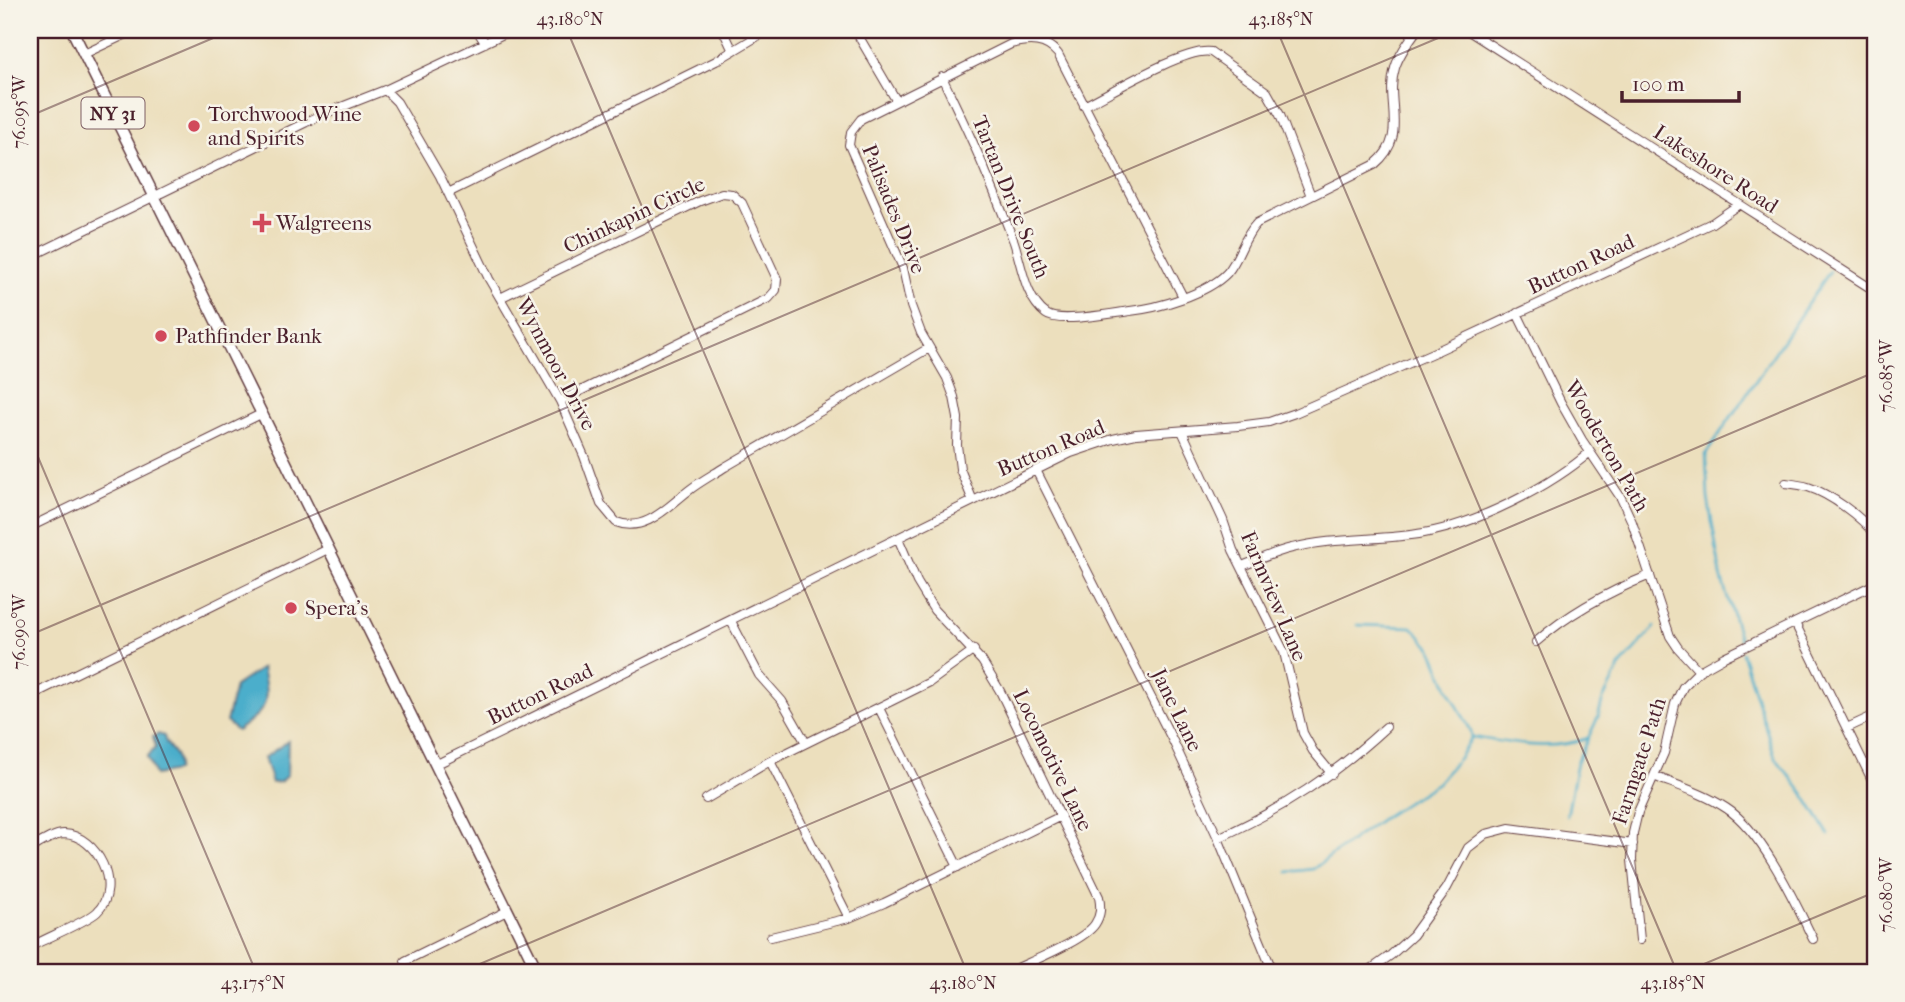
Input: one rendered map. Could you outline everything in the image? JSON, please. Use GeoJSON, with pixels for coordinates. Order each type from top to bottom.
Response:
{"type":"FeatureCollection","features":[{"type":"Feature","properties":{"kind":"main road","name":"NY 31"},"geometry":{"type":"LineString","coordinates":[[72,30],[538,972]]}},
{"type":"Feature","properties":{"kind":"street"},"geometry":{"type":"LineString","coordinates":[[84,54],[135,30]]}},
{"type":"Feature","properties":{"kind":"street"},"geometry":{"type":"LineString","coordinates":[[477,30],[485,43]]}},
{"type":"Feature","properties":{"kind":"street"},"geometry":{"type":"LineString","coordinates":[[30,257],[321,115],[386,90],[512,30]]}},
{"type":"Feature","properties":{"kind":"street"},"geometry":{"type":"LineString","coordinates":[[723,30],[733,51]]}},
{"type":"Feature","properties":{"kind":"street"},"geometry":{"type":"LineString","coordinates":[[448,192],[733,51],[768,30]]}},
{"type":"Feature","properties":{"kind":"street"},"geometry":{"type":"LineString","coordinates":[[855,30],[896,100]]}},
{"type":"Feature","properties":{"kind":"street"},"geometry":{"type":"LineString","coordinates":[[1183,298],[1227,273],[1251,229],[1258,223],[1374,165],[1389,148],[1394,127],[1395,66],[1417,30]]}},
{"type":"Feature","properties":{"kind":"street","name":"Lakeshore Road"},"geometry":{"type":"LineString","coordinates":[[1467,30],[1875,291]]}},
{"type":"Feature","properties":{"kind":"street","name":"Palisades Drive"},"geometry":{"type":"LineString","coordinates":[[973,501],[960,469],[958,418],[954,397],[911,306],[898,254],[849,145],[851,132],[861,119],[1011,44],[1033,40],[1048,45],[1058,54],[1183,298]]}},
{"type":"Feature","properties":{"kind":"street"},"geometry":{"type":"LineString","coordinates":[[1084,106],[1185,55],[1211,52],[1250,77],[1267,92],[1280,115],[1311,195]]}},
{"type":"Feature","properties":{"kind":"street","name":"Tartan Drive South"},"geometry":{"type":"LineString","coordinates":[[942,77],[985,171],[1015,246],[1028,288],[1046,314],[1061,317],[1140,310],[1183,298]]}},
{"type":"Feature","properties":{"kind":"street","name":"Wynmoor Drive"},"geometry":{"type":"LineString","coordinates":[[386,90],[397,102],[448,192],[500,298],[561,401],[601,503],[616,522],[636,525],[655,517],[693,487],[725,467],[929,348]]}},
{"type":"Feature","properties":{"kind":"street","name":"Chinkapin Circle"},"geometry":{"type":"LineString","coordinates":[[500,298],[700,201],[722,193],[732,194],[742,203],[777,279],[776,290],[769,298],[561,401]]}},
{"type":"Feature","properties":{"kind":"street","name":"Button Road"},"geometry":{"type":"LineString","coordinates":[[435,765],[1071,453],[1136,434],[1269,422],[1295,413],[1712,223],[1738,205]]}},
{"type":"Feature","properties":{"kind":"street","name":"Wooderton Path"},"geometry":{"type":"LineString","coordinates":[[1517,313],[1561,403],[1590,453],[1621,498],[1670,636],[1699,671]]}},
{"type":"Feature","properties":{"kind":"street"},"geometry":{"type":"LineString","coordinates":[[30,527],[261,414]]}},
{"type":"Feature","properties":{"kind":"street","name":"Farmview Lane"},"geometry":{"type":"LineString","coordinates":[[1182,431],[1284,652],[1303,733],[1313,751],[1332,774]]}},
{"type":"Feature","properties":{"kind":"street"},"geometry":{"type":"LineString","coordinates":[[1242,566],[1293,547],[1422,533],[1469,521],[1547,484],[1569,471],[1590,453]]}},
{"type":"Feature","properties":{"kind":"street","name":"Jane Lane"},"geometry":{"type":"LineString","coordinates":[[1036,470],[1174,741],[1218,838],[1272,972]]}},
{"type":"Feature","properties":{"kind":"street"},"geometry":{"type":"LineString","coordinates":[[1786,483],[1808,487],[1831,499],[1866,523],[1875,535]]}},
{"type":"Feature","properties":{"kind":"street","name":"Locomotive Lane"},"geometry":{"type":"LineString","coordinates":[[898,538],[917,582],[934,610],[974,650],[1000,691],[1099,897],[1100,915],[1090,930],[1026,968],[1009,972]]}},
{"type":"Feature","properties":{"kind":"street"},"geometry":{"type":"LineString","coordinates":[[30,696],[328,549]]}},
{"type":"Feature","properties":{"kind":"street"},"geometry":{"type":"LineString","coordinates":[[1536,642],[1555,625],[1597,598],[1650,575]]}},
{"type":"Feature","properties":{"kind":"street","name":"Farmgate Path"},"geometry":{"type":"LineString","coordinates":[[1640,940],[1633,844],[1638,812],[1656,777],[1679,694],[1699,671],[1875,584]]}},
{"type":"Feature","properties":{"kind":"street"},"geometry":{"type":"LineString","coordinates":[[731,621],[759,675],[782,701],[806,743]]}},
{"type":"Feature","properties":{"kind":"street"},"geometry":{"type":"LineString","coordinates":[[1795,623],[1875,786]]}},
{"type":"Feature","properties":{"kind":"street"},"geometry":{"type":"LineString","coordinates":[[706,799],[770,761],[930,682],[974,650]]}},
{"type":"Feature","properties":{"kind":"street"},"geometry":{"type":"LineString","coordinates":[[879,708],[958,867]]}},
{"type":"Feature","properties":{"kind":"street"},"geometry":{"type":"LineString","coordinates":[[1847,728],[1875,715]]}},
{"type":"Feature","properties":{"kind":"street"},"geometry":{"type":"LineString","coordinates":[[1218,838],[1286,805],[1332,774],[1386,727]]}},
{"type":"Feature","properties":{"kind":"street"},"geometry":{"type":"LineString","coordinates":[[770,761],[849,918]]}},
{"type":"Feature","properties":{"kind":"street"},"geometry":{"type":"LineString","coordinates":[[1656,777],[1707,797],[1738,817],[1763,849],[1791,895],[1813,939]]}},
{"type":"Feature","properties":{"kind":"street"},"geometry":{"type":"LineString","coordinates":[[771,937],[849,918],[1061,816]]}},
{"type":"Feature","properties":{"kind":"street"},"geometry":{"type":"LineString","coordinates":[[1367,972],[1413,935],[1447,887],[1468,848],[1486,834],[1509,828],[1633,844]]}},
{"type":"Feature","properties":{"kind":"street"},"geometry":{"type":"LineString","coordinates":[[30,849],[61,834],[76,836],[94,848],[108,879],[105,900],[97,912],[30,947]]}},
{"type":"Feature","properties":{"kind":"street"},"geometry":{"type":"LineString","coordinates":[[405,961],[507,911]]}},
{"type":"Feature","properties":{"kind":"water"},"geometry":{"type":"Polygon","coordinates":[[[262,668],[266,690],[264,705],[255,717],[237,731],[226,722],[235,686],[262,668]]]}},
{"type":"Feature","properties":{"kind":"water"},"geometry":{"type":"Polygon","coordinates":[[[158,734],[164,736],[177,759],[176,771],[155,775],[147,757],[156,747],[153,737],[158,734]]]}},
{"type":"Feature","properties":{"kind":"water"},"geometry":{"type":"Polygon","coordinates":[[[288,741],[287,775],[280,782],[272,783],[264,758],[288,741]]]}},
{"type":"Feature","properties":{"kind":"waterway"},"geometry":{"type":"LineString","coordinates":[[1740,639],[1721,576],[1708,498],[1706,454],[1830,271]]}},
{"type":"Feature","properties":{"kind":"waterway"},"geometry":{"type":"LineString","coordinates":[[1288,872],[1313,869],[1384,817],[1437,783],[1459,758],[1472,737],[1432,649],[1412,627],[1357,625]]}},
{"type":"Feature","properties":{"kind":"waterway"},"geometry":{"type":"LineString","coordinates":[[1567,816],[1577,762],[1598,717],[1603,699],[1621,665],[1655,627]]}},
{"type":"Feature","properties":{"kind":"waterway"},"geometry":{"type":"LineString","coordinates":[[1742,653],[1775,757],[1803,793],[1829,835]]}},
{"type":"Feature","properties":{"kind":"waterway"},"geometry":{"type":"LineString","coordinates":[[1472,737],[1516,744],[1545,745],[1560,745],[1588,738]]}},
{"type":"Feature","properties":{"kind":"place","name":"Torchwood Wine and Spirits"},"geometry":{"type":"Point","coordinates":[194,126]}},
{"type":"Feature","properties":{"kind":"place","name":"Walgreens"},"geometry":{"type":"Point","coordinates":[262,223]}},
{"type":"Feature","properties":{"kind":"place","name":"Pathfinder Bank"},"geometry":{"type":"Point","coordinates":[161,336]}},
{"type":"Feature","properties":{"kind":"place","name":"Spera's"},"geometry":{"type":"Point","coordinates":[291,608]}}]}
